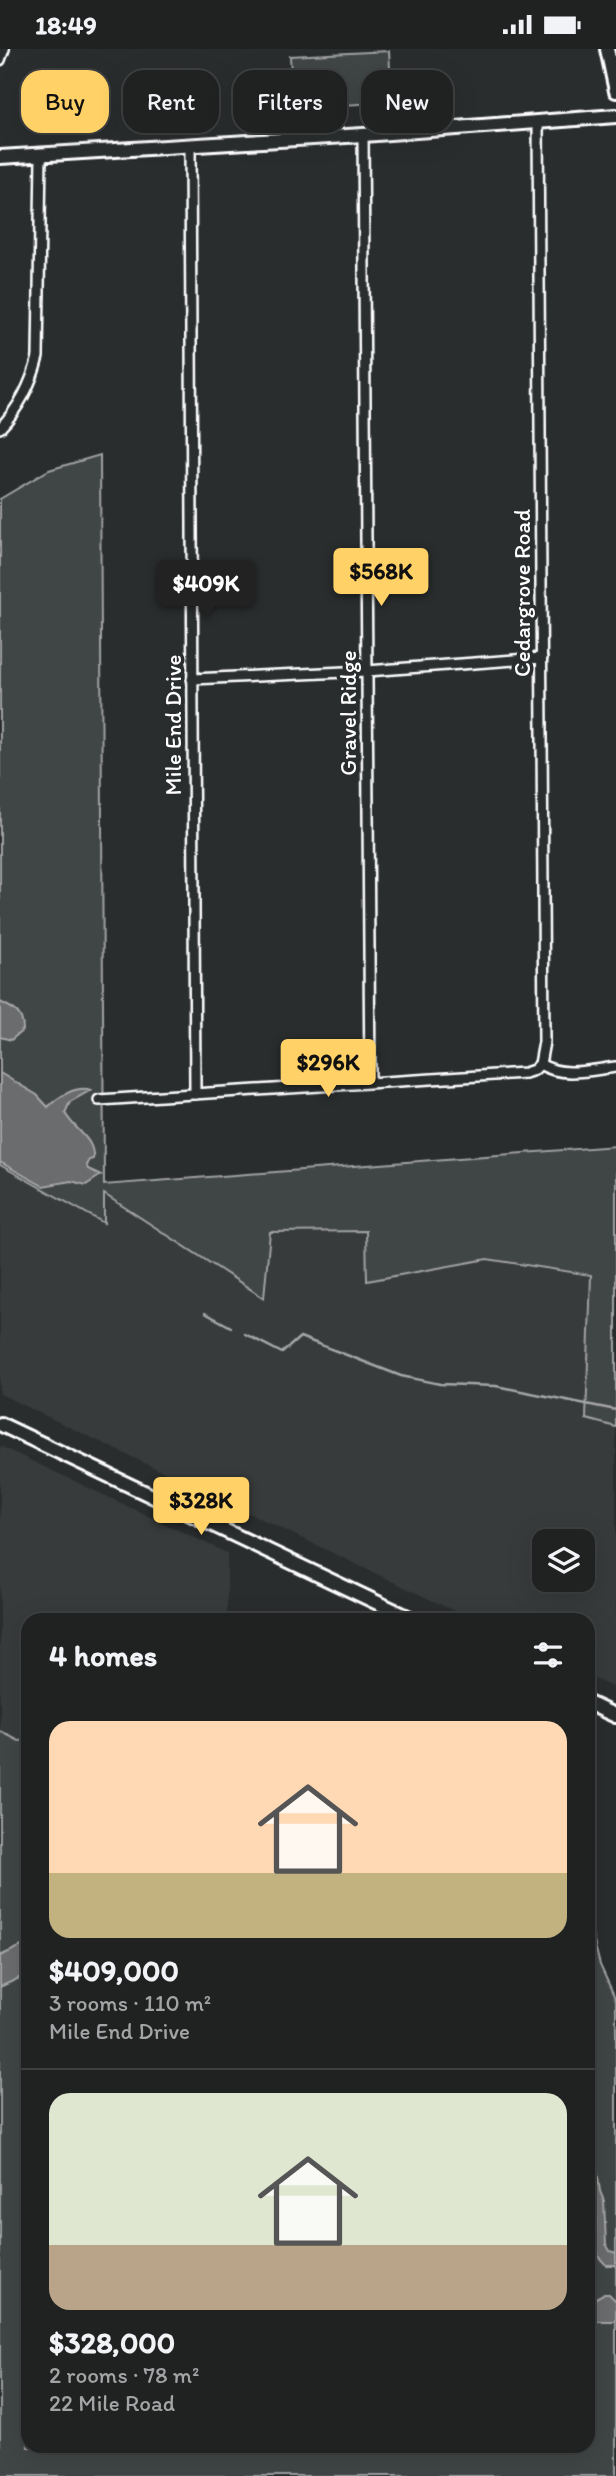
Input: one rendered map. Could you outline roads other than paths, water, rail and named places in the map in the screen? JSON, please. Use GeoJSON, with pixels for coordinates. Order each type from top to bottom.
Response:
{"type":"FeatureCollection","features":[{"type":"Feature","properties":{"kind":"main road"},"geometry":{"type":"LineString","coordinates":[[607,49],[616,91]]}},
{"type":"Feature","properties":{"kind":"main road"},"geometry":{"type":"LineString","coordinates":[[0,157],[363,135],[616,116]]}},
{"type":"Feature","properties":{"kind":"main road"},"geometry":{"type":"LineString","coordinates":[[0,1424],[399,1613]]}},
{"type":"Feature","properties":{"kind":"main road"},"geometry":{"type":"LineString","coordinates":[[595,1706],[616,1716]]}},
{"type":"Feature","properties":{"kind":"street"},"geometry":{"type":"LineString","coordinates":[[0,60],[4,49]]}},
{"type":"Feature","properties":{"kind":"street","name":"Cedargrove Road"},"geometry":{"type":"LineString","coordinates":[[538,121],[544,1042],[540,1064]]}},
{"type":"Feature","properties":{"kind":"street","name":"Gravel Ridge"},"geometry":{"type":"LineString","coordinates":[[363,135],[370,1081]]}},
{"type":"Feature","properties":{"kind":"street","name":"Mile End Drive"},"geometry":{"type":"LineString","coordinates":[[190,146],[195,1094]]}},
{"type":"Feature","properties":{"kind":"street"},"geometry":{"type":"LineString","coordinates":[[0,428],[23,398],[38,357],[41,155]]}},
{"type":"Feature","properties":{"kind":"street"},"geometry":{"type":"LineString","coordinates":[[192,680],[542,658]]}},
{"type":"Feature","properties":{"kind":"street"},"geometry":{"type":"LineString","coordinates":[[99,1100],[525,1073],[540,1064],[548,1069],[567,1072],[616,1067]]}},
{"type":"Feature","properties":{"kind":"waterway"},"geometry":{"type":"LineString","coordinates":[[205,1313],[231,1327]]}},
{"type":"Feature","properties":{"kind":"waterway"},"geometry":{"type":"LineString","coordinates":[[245,1334],[282,1353],[300,1337],[401,1376],[440,1384],[496,1386],[616,1410]]}}]}
